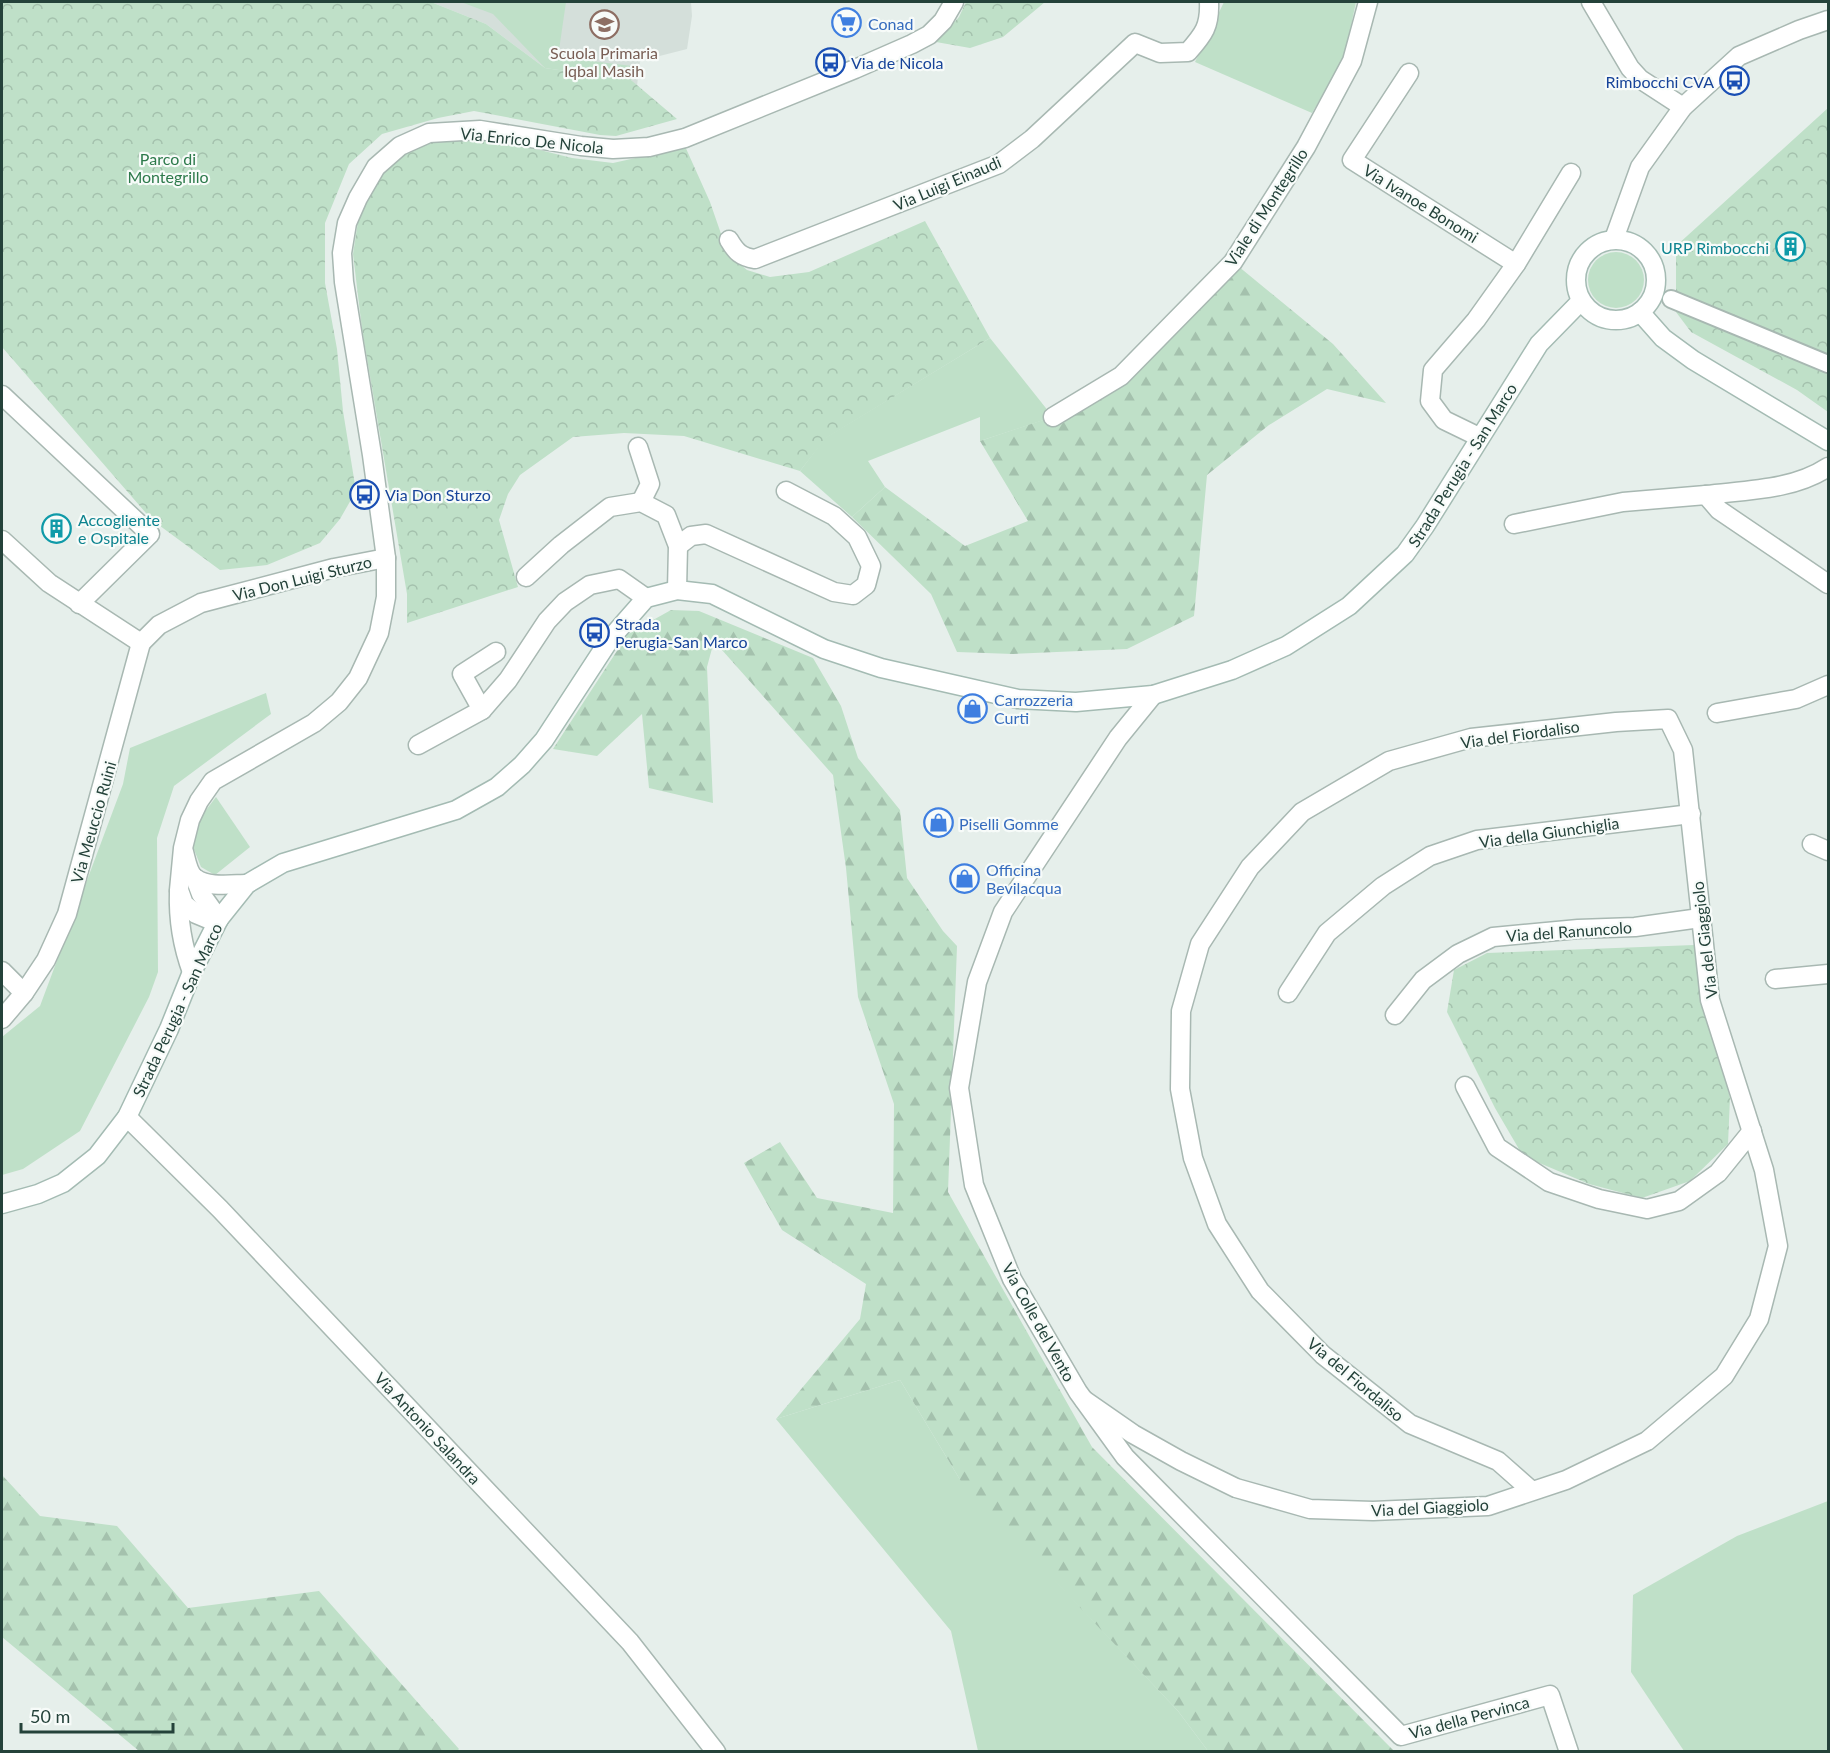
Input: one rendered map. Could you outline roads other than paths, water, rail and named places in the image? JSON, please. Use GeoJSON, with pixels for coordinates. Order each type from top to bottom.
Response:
{"type":"FeatureCollection","features":[{"type":"Feature","properties":{"kind":"street","name":"Via Enrico De Nicola"},"geometry":{"type":"LineString","coordinates":[[386,558],[344,282],[342,252],[347,223],[376,167],[400,146],[429,133],[438,132],[480,130],[581,146],[614,148],[649,147],[685,138],[912,44],[929,35],[943,21],[954,2]]}},
{"type":"Feature","properties":{"kind":"street","name":"Via Luigi Einaudi"},"geometry":{"type":"LineString","coordinates":[[729,240],[735,251],[744,257],[755,259],[999,164],[1032,139],[1135,43],[1160,53],[1188,52],[1203,35],[1210,17],[1209,2]]}},
{"type":"Feature","properties":{"kind":"street","name":"Viale di Montegrillo"},"geometry":{"type":"LineString","coordinates":[[1053,417],[1121,376],[1233,262],[1306,147],[1352,61],[1368,2]]}},
{"type":"Feature","properties":{"kind":"street"},"geometry":{"type":"LineString","coordinates":[[1591,2],[1630,68],[1640,79],[1683,107]]}},
{"type":"Feature","properties":{"kind":"street"},"geometry":{"type":"LineString","coordinates":[[1614,239],[1640,167],[1683,107],[1739,56],[1828,20]]}},
{"type":"Feature","properties":{"kind":"street","name":"Via Ivanoe Bonomi"},"geometry":{"type":"LineString","coordinates":[[1409,73],[1352,160],[1516,264]]}},
{"type":"Feature","properties":{"kind":"street"},"geometry":{"type":"LineString","coordinates":[[1479,437],[1444,420],[1430,401],[1433,370],[1476,320],[1516,264],[1571,173]]}},
{"type":"Feature","properties":{"kind":"street"},"geometry":{"type":"LineString","coordinates":[[1614,239],[1638,246],[1648,255],[1654,266],[1656,279],[1649,303],[1640,312],[1628,319],[1614,321],[1601,318],[1589,311],[1581,301],[1576,287],[1576,273],[1580,260],[1589,249],[1601,242],[1614,239]]}},
{"type":"Feature","properties":{"kind":"street"},"geometry":{"type":"LineString","coordinates":[[1671,299],[1828,364]]}},
{"type":"Feature","properties":{"kind":"street","name":"Strada Perugia - San Marco"},"geometry":{"type":"LineString","coordinates":[[2,1204],[38,1194],[63,1183],[97,1156],[127,1117],[169,1029],[192,972],[219,918],[248,884],[283,863],[456,810],[497,787],[522,765],[544,740],[610,639],[646,598],[677,590],[712,594],[824,649],[881,668],[1018,699],[1076,702],[1153,694],[1232,670],[1275,651],[1349,606],[1405,554],[1539,344],[1581,301]]}},
{"type":"Feature","properties":{"kind":"street"},"geometry":{"type":"LineString","coordinates":[[1640,312],[1662,338],[1693,360],[1828,441]]}},
{"type":"Feature","properties":{"kind":"street"},"geometry":{"type":"LineString","coordinates":[[2,394],[150,534],[79,604]]}},
{"type":"Feature","properties":{"kind":"street"},"geometry":{"type":"LineString","coordinates":[[638,447],[650,484],[641,502]]}},
{"type":"Feature","properties":{"kind":"street"},"geometry":{"type":"LineString","coordinates":[[1514,524],[1623,502],[1789,485],[1813,477],[1828,467]]}},
{"type":"Feature","properties":{"kind":"street"},"geometry":{"type":"LineString","coordinates":[[678,546],[691,536],[706,534],[834,592],[853,595],[866,585],[871,566],[857,537],[834,516],[786,491]]}},
{"type":"Feature","properties":{"kind":"street"},"geometry":{"type":"LineString","coordinates":[[1706,495],[1719,510],[1828,584]]}},
{"type":"Feature","properties":{"kind":"street"},"geometry":{"type":"LineString","coordinates":[[526,578],[561,545],[610,507],[641,502],[666,515],[678,546],[677,590]]}},
{"type":"Feature","properties":{"kind":"street"},"geometry":{"type":"LineString","coordinates":[[2,540],[49,583],[141,643]]}},
{"type":"Feature","properties":{"kind":"street","name":"Via Don Luigi Sturzo"},"geometry":{"type":"LineString","coordinates":[[141,643],[159,625],[201,603],[334,568],[386,558],[386,597],[379,633],[358,678],[339,702],[314,723],[213,781],[194,810],[183,849],[178,915],[182,941],[192,972]]}},
{"type":"Feature","properties":{"kind":"street"},"geometry":{"type":"LineString","coordinates":[[418,745],[482,710],[508,680],[547,621],[565,602],[582,590],[590,585],[619,579],[646,598]]}},
{"type":"Feature","properties":{"kind":"street","name":"Via Meuccio Ruini"},"geometry":{"type":"LineString","coordinates":[[2,1019],[24,993],[45,960],[68,914],[141,643]]}},
{"type":"Feature","properties":{"kind":"street"},"geometry":{"type":"LineString","coordinates":[[482,710],[462,674],[496,652]]}},
{"type":"Feature","properties":{"kind":"street"},"geometry":{"type":"LineString","coordinates":[[1718,713],[1796,699],[1828,685]]}},
{"type":"Feature","properties":{"kind":"street","name":"Via Colle del Vento"},"geometry":{"type":"LineString","coordinates":[[1153,694],[1118,738],[1004,912],[977,982],[959,1088],[974,1185],[1012,1279],[1084,1400],[1125,1457],[1401,1736]]}},
{"type":"Feature","properties":{"kind":"street","name":"Via del Fiordaliso"},"geometry":{"type":"LineString","coordinates":[[1532,1491],[1498,1461],[1410,1424],[1323,1355],[1260,1291],[1217,1224],[1193,1158],[1180,1089],[1181,1011],[1199,947],[1250,867],[1302,812],[1389,761],[1471,738],[1616,722],[1668,719],[1683,750],[1691,814]]}},
{"type":"Feature","properties":{"kind":"street","name":"Via del Giaggiolo"},"geometry":{"type":"LineString","coordinates":[[1084,1400],[1132,1434],[1236,1488],[1310,1509],[1373,1511],[1488,1506],[1566,1480],[1647,1441],[1724,1376],[1759,1319],[1778,1246],[1764,1170],[1710,1000],[1691,814]]}},
{"type":"Feature","properties":{"kind":"street","name":"Via della Giunchiglia"},"geometry":{"type":"LineString","coordinates":[[1288,993],[1327,933],[1383,886],[1430,856],[1477,840],[1691,814]]}},
{"type":"Feature","properties":{"kind":"street"},"geometry":{"type":"LineString","coordinates":[[183,849],[201,894],[219,918]]}},
{"type":"Feature","properties":{"kind":"street"},"geometry":{"type":"LineString","coordinates":[[195,878],[206,883],[248,884]]}},
{"type":"Feature","properties":{"kind":"street"},"geometry":{"type":"LineString","coordinates":[[179,890],[184,904],[196,914],[208,919],[219,918]]}},
{"type":"Feature","properties":{"kind":"street","name":"Via del Ranuncolo"},"geometry":{"type":"LineString","coordinates":[[1395,1016],[1423,980],[1458,954],[1493,937],[1578,929],[1635,927],[1700,918]]}},
{"type":"Feature","properties":{"kind":"street"},"geometry":{"type":"LineString","coordinates":[[2,971],[24,993]]}},
{"type":"Feature","properties":{"kind":"street"},"geometry":{"type":"LineString","coordinates":[[1774,979],[1828,974]]}},
{"type":"Feature","properties":{"kind":"street"},"geometry":{"type":"LineString","coordinates":[[1465,1086],[1497,1147],[1549,1182],[1599,1199],[1647,1209],[1679,1201],[1718,1173],[1752,1131]]}},
{"type":"Feature","properties":{"kind":"street","name":"Via Antonio Salandra"},"geometry":{"type":"LineString","coordinates":[[127,1117],[228,1217],[630,1642],[716,1752]]}},
{"type":"Feature","properties":{"kind":"street","name":"Via della Pervinca"},"geometry":{"type":"LineString","coordinates":[[1401,1736],[1550,1695],[1569,1752]]}},
{"type":"Feature","properties":{"kind":"place","name":"Conad"},"geometry":{"type":"Point","coordinates":[847,23]}},
{"type":"Feature","properties":{"kind":"place","name":"Scuola Primaria Iqbal Masih"},"geometry":{"type":"Point","coordinates":[604,24]}},
{"type":"Feature","properties":{"kind":"place","name":"Via de Nicola"},"geometry":{"type":"Point","coordinates":[830,62]}},
{"type":"Feature","properties":{"kind":"place","name":"Rimbocchi CVA"},"geometry":{"type":"Point","coordinates":[1735,81]}},
{"type":"Feature","properties":{"kind":"place","name":"URP Rimbocchi"},"geometry":{"type":"Point","coordinates":[1790,247]}},
{"type":"Feature","properties":{"kind":"place","name":"Via Don Sturzo"},"geometry":{"type":"Point","coordinates":[364,494]}},
{"type":"Feature","properties":{"kind":"place","name":"Accogliente e Ospitale"},"geometry":{"type":"Point","coordinates":[57,528]}},
{"type":"Feature","properties":{"kind":"place","name":"Strada Perugia-San Marco"},"geometry":{"type":"Point","coordinates":[594,632]}},
{"type":"Feature","properties":{"kind":"place","name":"Carrozzeria Curti"},"geometry":{"type":"Point","coordinates":[973,708]}},
{"type":"Feature","properties":{"kind":"place","name":"Piselli Gomme"},"geometry":{"type":"Point","coordinates":[938,823]}},
{"type":"Feature","properties":{"kind":"place","name":"Officina Bevilacqua"},"geometry":{"type":"Point","coordinates":[965,878]}},
{"type":"Feature","properties":{"kind":"park label","name":"Parco di Montegrillo"},"geometry":{"type":"Point","coordinates":[168,167]}}]}
